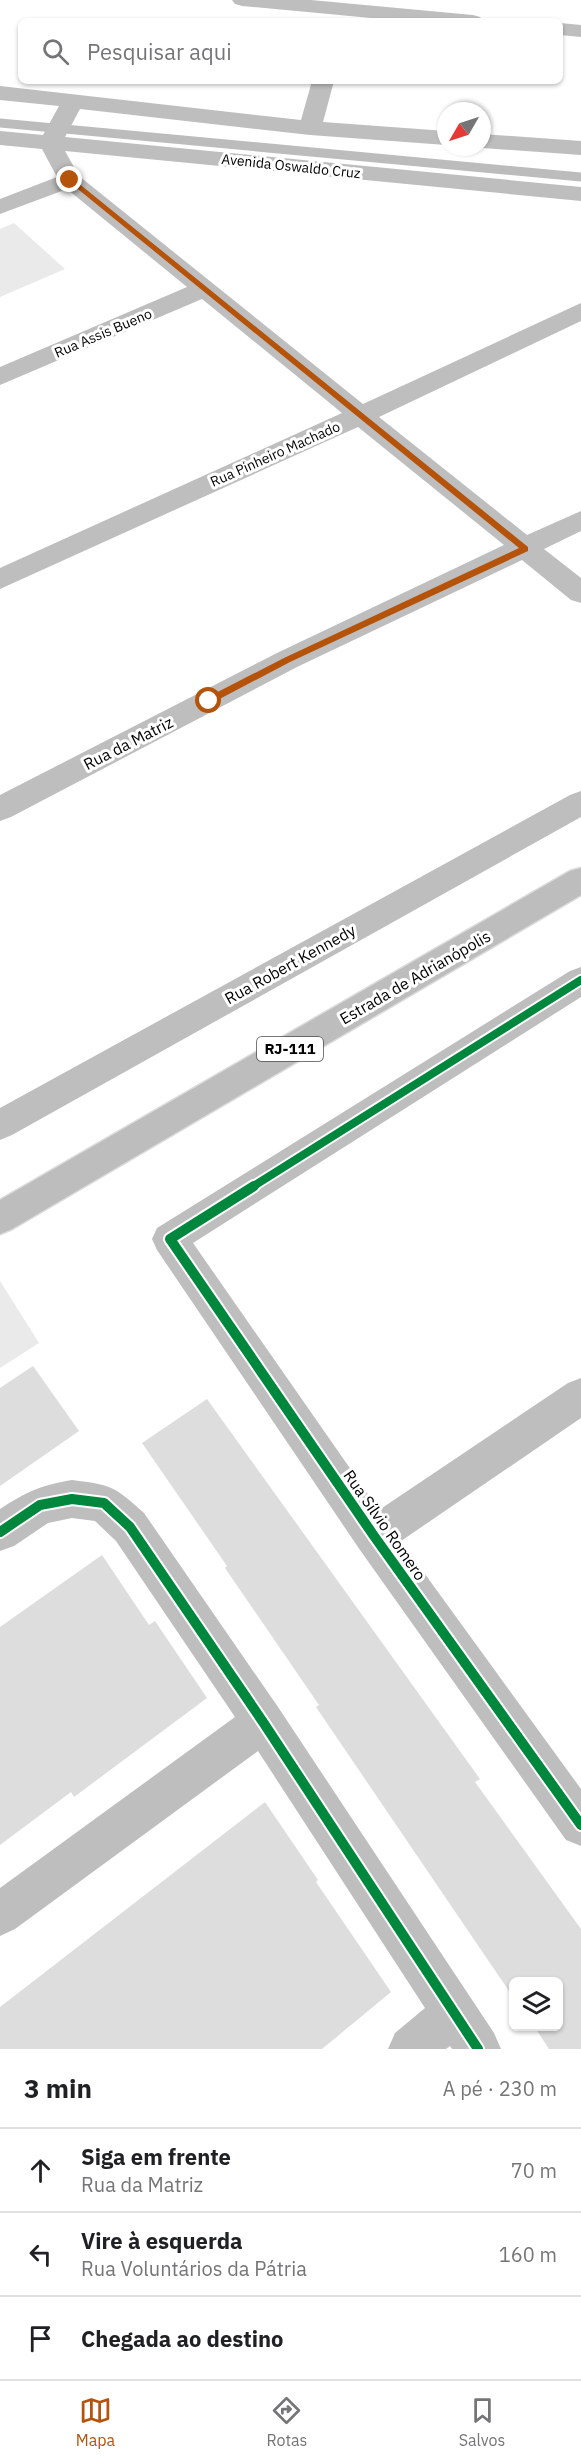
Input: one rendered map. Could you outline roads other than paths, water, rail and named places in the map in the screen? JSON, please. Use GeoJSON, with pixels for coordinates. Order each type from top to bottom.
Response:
{"type":"FeatureCollection","features":[{"type":"Feature","properties":{"kind":"main road","name":"Estrada de Adrianópolis"},"geometry":{"type":"LineString","coordinates":[[0,1218],[581,880]]}},
{"type":"Feature","properties":{"kind":"street"},"geometry":{"type":"LineString","coordinates":[[242,0],[341,15],[407,18]]}},
{"type":"Feature","properties":{"kind":"street"},"geometry":{"type":"LineString","coordinates":[[563,29],[581,31]]}},
{"type":"Feature","properties":{"kind":"street"},"geometry":{"type":"LineString","coordinates":[[310,128],[322,84]]}},
{"type":"Feature","properties":{"kind":"street"},"geometry":{"type":"LineString","coordinates":[[0,93],[70,107],[437,137]]}},
{"type":"Feature","properties":{"kind":"street"},"geometry":{"type":"LineString","coordinates":[[70,107],[53,139],[56,157],[70,180],[206,288],[359,416],[581,593]]}},
{"type":"Feature","properties":{"kind":"street","name":"Avenida Oswaldo Cruz"},"geometry":{"type":"LineString","coordinates":[[0,138],[53,139],[581,194]]}},
{"type":"Feature","properties":{"kind":"street"},"geometry":{"type":"LineString","coordinates":[[491,142],[581,148]]}},
{"type":"Feature","properties":{"kind":"street"},"geometry":{"type":"LineString","coordinates":[[0,207],[70,180]]}},
{"type":"Feature","properties":{"kind":"street","name":"Rua Assis Bueno"},"geometry":{"type":"LineString","coordinates":[[0,377],[206,288]]}},
{"type":"Feature","properties":{"kind":"street","name":"Rua Pinheiro Machado"},"geometry":{"type":"LineString","coordinates":[[0,579],[359,416],[581,311]]}},
{"type":"Feature","properties":{"kind":"street","name":"Rua da Matriz"},"geometry":{"type":"LineString","coordinates":[[0,809],[287,660],[525,549],[581,520]]}},
{"type":"Feature","properties":{"kind":"street","name":"Rua Robert Kennedy"},"geometry":{"type":"LineString","coordinates":[[0,1125],[581,803]]}},
{"type":"Feature","properties":{"kind":"street","name":"Rua Sílvio Romero"},"geometry":{"type":"LineString","coordinates":[[581,980],[170,1239],[374,1536],[581,1825]]}},
{"type":"Feature","properties":{"kind":"street"},"geometry":{"type":"LineString","coordinates":[[374,1536],[581,1396]]}},
{"type":"Feature","properties":{"kind":"street"},"geometry":{"type":"LineString","coordinates":[[0,1532],[40,1505],[72,1499],[104,1503],[130,1527],[263,1722],[478,2049]]}},
{"type":"Feature","properties":{"kind":"street"},"geometry":{"type":"LineString","coordinates":[[0,1914],[263,1722]]}},
{"type":"Feature","properties":{"kind":"street"},"geometry":{"type":"LineString","coordinates":[[411,2049],[454,2013]]}},
{"type":"Feature","properties":{"kind":"waterway"},"geometry":{"type":"LineString","coordinates":[[0,123],[581,177]]}}]}
